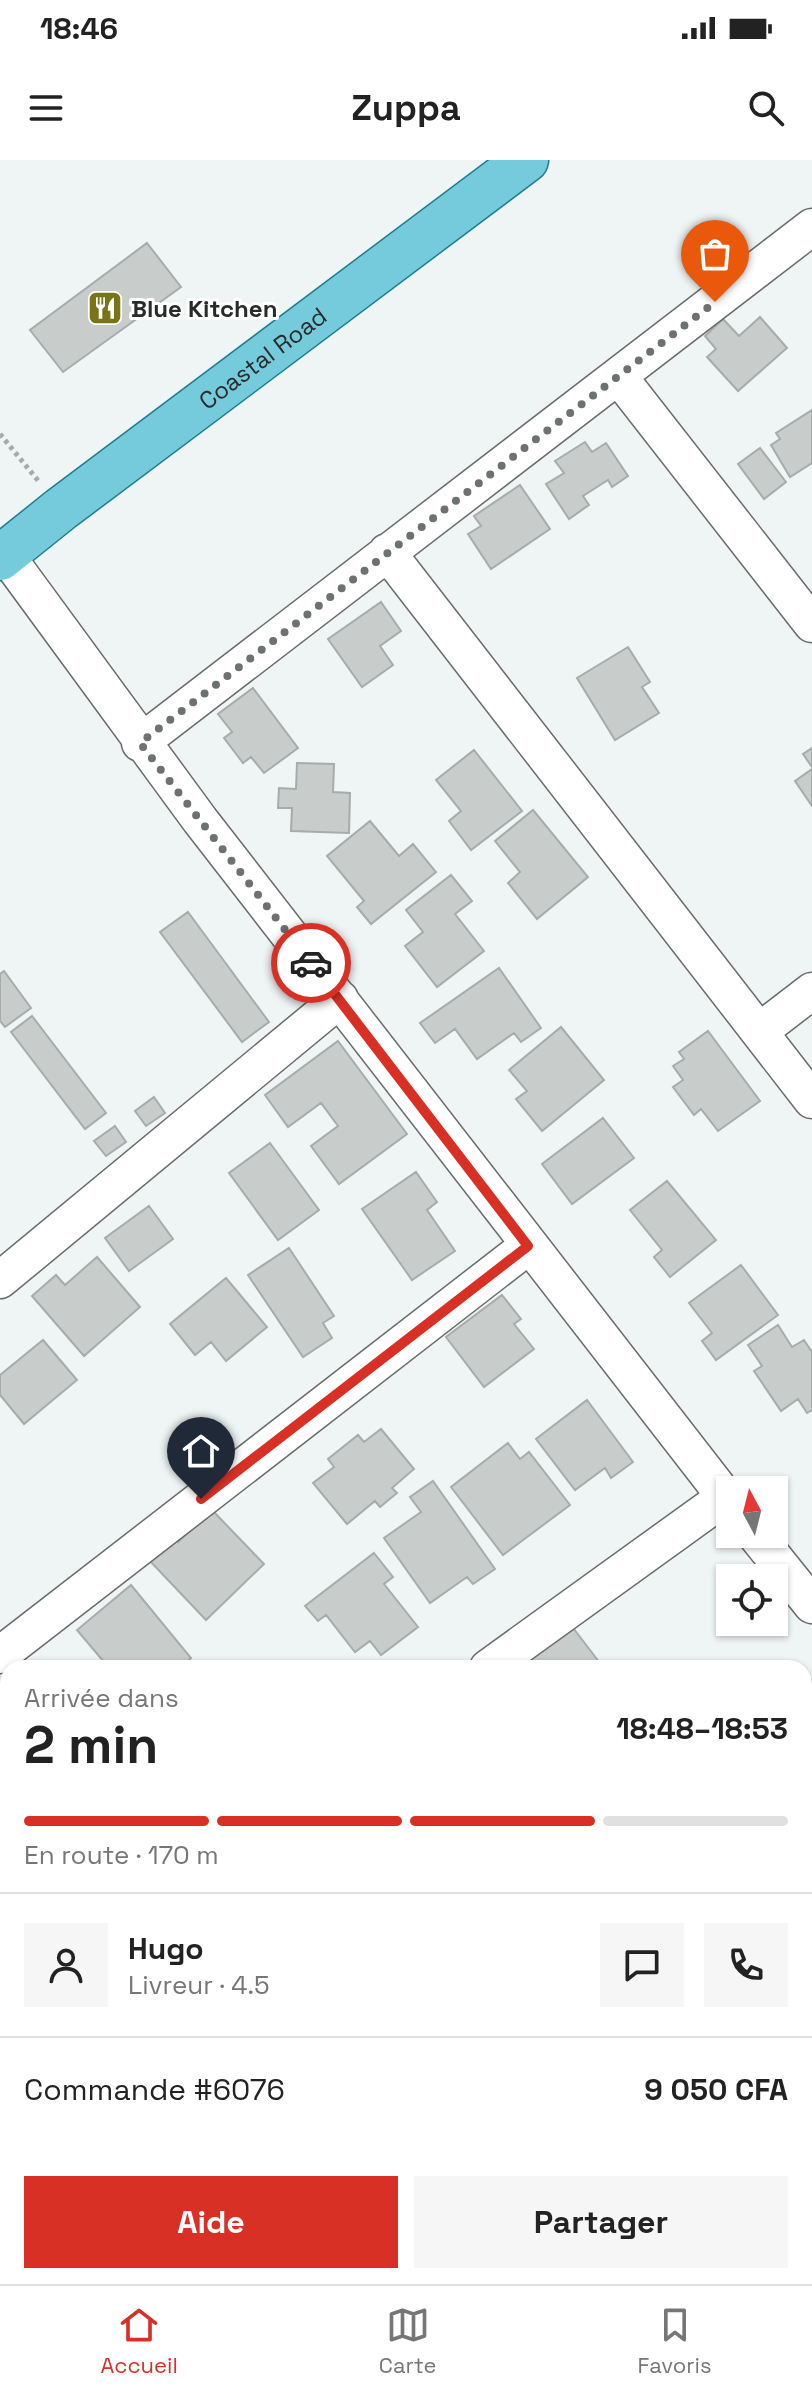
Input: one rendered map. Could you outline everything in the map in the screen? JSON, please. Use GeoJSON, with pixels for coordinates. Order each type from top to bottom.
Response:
{"type":"FeatureCollection","features":[{"type":"Feature","properties":{"kind":"main road","name":"Coastal Road"},"geometry":{"type":"LineString","coordinates":[[3,556],[61,509],[526,160]]}},
{"type":"Feature","properties":{"kind":"street"},"geometry":{"type":"LineString","coordinates":[[140,743],[812,227]]}},
{"type":"Feature","properties":{"kind":"street"},"geometry":{"type":"LineString","coordinates":[[619,377],[812,624]]}},
{"type":"Feature","properties":{"kind":"street"},"geometry":{"type":"LineString","coordinates":[[387,552],[812,1100]]}},
{"type":"Feature","properties":{"kind":"street"},"geometry":{"type":"LineString","coordinates":[[3,556],[140,743],[716,1485]]}},
{"type":"Feature","properties":{"kind":"street"},"geometry":{"type":"LineString","coordinates":[[760,1031],[812,991]]}},
{"type":"Feature","properties":{"kind":"street"},"geometry":{"type":"LineString","coordinates":[[0,1280],[340,999]]}},
{"type":"Feature","properties":{"kind":"street"},"geometry":{"type":"LineString","coordinates":[[0,1655],[528,1246]]}},
{"type":"Feature","properties":{"kind":"street"},"geometry":{"type":"LineString","coordinates":[[499,1660],[716,1508]]}},
{"type":"Feature","properties":{"kind":"street"},"geometry":{"type":"LineString","coordinates":[[766,1548],[812,1605]]}},
{"type":"Feature","properties":{"kind":"path"},"geometry":{"type":"LineString","coordinates":[[0,434],[61,509]]}},
{"type":"Feature","properties":{"kind":"building","name":"Blue Kitchen"},"geometry":{"type":"Polygon","coordinates":[[[147,243],[181,287],[63,372],[30,330],[147,243]]]}},
{"type":"Feature","properties":{"kind":"building"},"geometry":{"type":"Polygon","coordinates":[[[760,317],[787,348],[738,391],[707,357],[716,349],[705,336],[723,319],[739,336],[760,317]]]}},
{"type":"Feature","properties":{"kind":"building"},"geometry":{"type":"Polygon","coordinates":[[[812,410],[812,463],[790,477],[771,445],[780,439],[776,433],[812,410]]]}},
{"type":"Feature","properties":{"kind":"building"},"geometry":{"type":"Polygon","coordinates":[[[585,442],[592,452],[606,443],[628,476],[612,487],[608,480],[583,496],[589,505],[569,519],[546,484],[564,473],[555,461],[585,442]]]}},
{"type":"Feature","properties":{"kind":"building"},"geometry":{"type":"Polygon","coordinates":[[[760,448],[786,482],[764,499],[738,464],[760,448]]]}},
{"type":"Feature","properties":{"kind":"building"},"geometry":{"type":"Polygon","coordinates":[[[520,485],[550,529],[491,569],[468,534],[481,526],[474,516],[520,485]]]}},
{"type":"Feature","properties":{"kind":"building"},"geometry":{"type":"Polygon","coordinates":[[[381,602],[401,631],[380,646],[393,665],[362,687],[328,639],[381,602]]]}},
{"type":"Feature","properties":{"kind":"building"},"geometry":{"type":"Polygon","coordinates":[[[628,647],[650,682],[642,687],[659,713],[615,740],[577,678],[628,647]]]}},
{"type":"Feature","properties":{"kind":"building"},"geometry":{"type":"Polygon","coordinates":[[[253,688],[298,748],[264,773],[251,757],[243,763],[224,738],[232,732],[218,714],[253,688]]]}},
{"type":"Feature","properties":{"kind":"building"},"geometry":{"type":"Polygon","coordinates":[[[812,748],[812,767],[803,754],[812,748]]]}},
{"type":"Feature","properties":{"kind":"building"},"geometry":{"type":"Polygon","coordinates":[[[474,750],[522,811],[471,850],[449,821],[461,811],[436,780],[474,750]]]}},
{"type":"Feature","properties":{"kind":"building"},"geometry":{"type":"Polygon","coordinates":[[[297,763],[334,764],[333,792],[350,793],[349,833],[291,831],[292,808],[278,808],[279,788],[296,789],[297,763]]]}},
{"type":"Feature","properties":{"kind":"building"},"geometry":{"type":"Polygon","coordinates":[[[812,769],[812,806],[795,781],[812,769]]]}},
{"type":"Feature","properties":{"kind":"building"},"geometry":{"type":"Polygon","coordinates":[[[533,810],[588,877],[537,919],[508,883],[520,872],[495,841],[533,810]]]}},
{"type":"Feature","properties":{"kind":"building"},"geometry":{"type":"Polygon","coordinates":[[[370,821],[399,856],[413,844],[436,872],[371,924],[357,907],[364,901],[327,856],[370,821]]]}},
{"type":"Feature","properties":{"kind":"building"},"geometry":{"type":"Polygon","coordinates":[[[451,875],[472,901],[455,914],[484,951],[437,987],[405,946],[423,932],[406,910],[451,875]]]}},
{"type":"Feature","properties":{"kind":"building"},"geometry":{"type":"Polygon","coordinates":[[[188,912],[269,1022],[242,1042],[160,932],[188,912]]]}},
{"type":"Feature","properties":{"kind":"building"},"geometry":{"type":"Polygon","coordinates":[[[499,968],[541,1028],[521,1042],[514,1033],[477,1059],[455,1029],[435,1043],[420,1023],[499,968]]]}},
{"type":"Feature","properties":{"kind":"building"},"geometry":{"type":"Polygon","coordinates":[[[4,971],[31,1008],[5,1027],[0,1021],[0,974],[4,971]]]}},
{"type":"Feature","properties":{"kind":"building"},"geometry":{"type":"Polygon","coordinates":[[[32,1016],[106,1113],[85,1129],[11,1032],[32,1016]]]}},
{"type":"Feature","properties":{"kind":"building"},"geometry":{"type":"Polygon","coordinates":[[[561,1027],[604,1080],[542,1131],[516,1099],[527,1091],[509,1070],[561,1027]]]}},
{"type":"Feature","properties":{"kind":"building"},"geometry":{"type":"Polygon","coordinates":[[[708,1031],[760,1101],[718,1131],[701,1109],[694,1115],[673,1087],[683,1080],[673,1066],[684,1059],[679,1052],[708,1031]]]}},
{"type":"Feature","properties":{"kind":"building"},"geometry":{"type":"Polygon","coordinates":[[[338,1041],[407,1134],[339,1184],[311,1146],[338,1126],[321,1103],[288,1127],[265,1095],[338,1041]]]}},
{"type":"Feature","properties":{"kind":"building"},"geometry":{"type":"Polygon","coordinates":[[[154,1097],[165,1113],[146,1126],[135,1111],[154,1097]]]}},
{"type":"Feature","properties":{"kind":"building"},"geometry":{"type":"Polygon","coordinates":[[[603,1118],[634,1158],[572,1204],[542,1164],[603,1118]]]}},
{"type":"Feature","properties":{"kind":"building"},"geometry":{"type":"Polygon","coordinates":[[[115,1126],[126,1142],[106,1156],[94,1141],[115,1126]]]}},
{"type":"Feature","properties":{"kind":"building"},"geometry":{"type":"Polygon","coordinates":[[[270,1143],[319,1210],[278,1240],[229,1173],[270,1143]]]}},
{"type":"Feature","properties":{"kind":"building"},"geometry":{"type":"Polygon","coordinates":[[[416,1172],[437,1202],[427,1210],[455,1251],[412,1280],[362,1209],[416,1172]]]}},
{"type":"Feature","properties":{"kind":"building"},"geometry":{"type":"Polygon","coordinates":[[[667,1181],[716,1240],[670,1277],[654,1257],[662,1250],[630,1210],[667,1181]]]}},
{"type":"Feature","properties":{"kind":"building"},"geometry":{"type":"Polygon","coordinates":[[[149,1206],[173,1239],[129,1271],[105,1238],[149,1206]]]}},
{"type":"Feature","properties":{"kind":"building"},"geometry":{"type":"Polygon","coordinates":[[[289,1248],[334,1316],[323,1323],[332,1338],[303,1357],[248,1275],[289,1248]]]}},
{"type":"Feature","properties":{"kind":"building"},"geometry":{"type":"Polygon","coordinates":[[[97,1257],[140,1307],[84,1356],[32,1296],[56,1275],[65,1285],[97,1257]]]}},
{"type":"Feature","properties":{"kind":"building"},"geometry":{"type":"Polygon","coordinates":[[[741,1265],[778,1315],[716,1360],[702,1341],[712,1333],[689,1303],[741,1265]]]}},
{"type":"Feature","properties":{"kind":"building"},"geometry":{"type":"Polygon","coordinates":[[[226,1278],[267,1327],[226,1361],[211,1342],[195,1355],[170,1324],[226,1278]]]}},
{"type":"Feature","properties":{"kind":"building"},"geometry":{"type":"Polygon","coordinates":[[[502,1295],[521,1319],[514,1324],[534,1349],[484,1387],[446,1337],[502,1295]]]}},
{"type":"Feature","properties":{"kind":"building"},"geometry":{"type":"Polygon","coordinates":[[[778,1325],[792,1347],[804,1340],[812,1352],[812,1410],[807,1413],[798,1399],[781,1411],[754,1371],[762,1366],[748,1345],[778,1325]]]}},
{"type":"Feature","properties":{"kind":"building"},"geometry":{"type":"Polygon","coordinates":[[[43,1340],[77,1380],[24,1424],[0,1395],[0,1375],[43,1340]]]}},
{"type":"Feature","properties":{"kind":"building"},"geometry":{"type":"Polygon","coordinates":[[[587,1400],[633,1462],[611,1478],[605,1468],[575,1490],[536,1439],[587,1400]]]}},
{"type":"Feature","properties":{"kind":"building"},"geometry":{"type":"Polygon","coordinates":[[[381,1429],[414,1469],[392,1488],[397,1493],[380,1507],[375,1501],[347,1524],[313,1483],[334,1467],[328,1459],[358,1435],[364,1442],[381,1429]]]}},
{"type":"Feature","properties":{"kind":"building"},"geometry":{"type":"Polygon","coordinates":[[[508,1443],[520,1459],[529,1452],[570,1505],[503,1555],[451,1487],[508,1443]]]}},
{"type":"Feature","properties":{"kind":"building"},"geometry":{"type":"Polygon","coordinates":[[[433,1481],[495,1569],[473,1584],[467,1577],[430,1603],[384,1538],[421,1512],[410,1497],[433,1481]]]}},
{"type":"Feature","properties":{"kind":"building"},"geometry":{"type":"Polygon","coordinates":[[[212,1510],[264,1564],[206,1620],[149,1560],[173,1537],[178,1542],[212,1510]]]}},
{"type":"Feature","properties":{"kind":"building"},"geometry":{"type":"Polygon","coordinates":[[[374,1553],[393,1577],[384,1584],[418,1627],[381,1655],[370,1641],[355,1652],[326,1615],[318,1621],[305,1606],[374,1553]]]}},
{"type":"Feature","properties":{"kind":"building"},"geometry":{"type":"Polygon","coordinates":[[[131,1585],[191,1658],[102,1660],[77,1630],[131,1585]]]}},
{"type":"Feature","properties":{"kind":"building"},"geometry":{"type":"Polygon","coordinates":[[[567,1620],[597,1660],[530,1660],[524,1653],[567,1620]]]}},
{"type":"Feature","properties":{"kind":"way so far"},"geometry":{"type":"LineString","coordinates":[[311,963],[140,743],[715,302]]}},
{"type":"Feature","properties":{"kind":"place","name":"Blue Kitchen"},"geometry":{"type":"Point","coordinates":[105,308]}},
{"type":"Feature","properties":{"kind":"route"},"geometry":{"type":"LineString","coordinates":[[201,1499],[528,1246],[311,963]]}}]}
